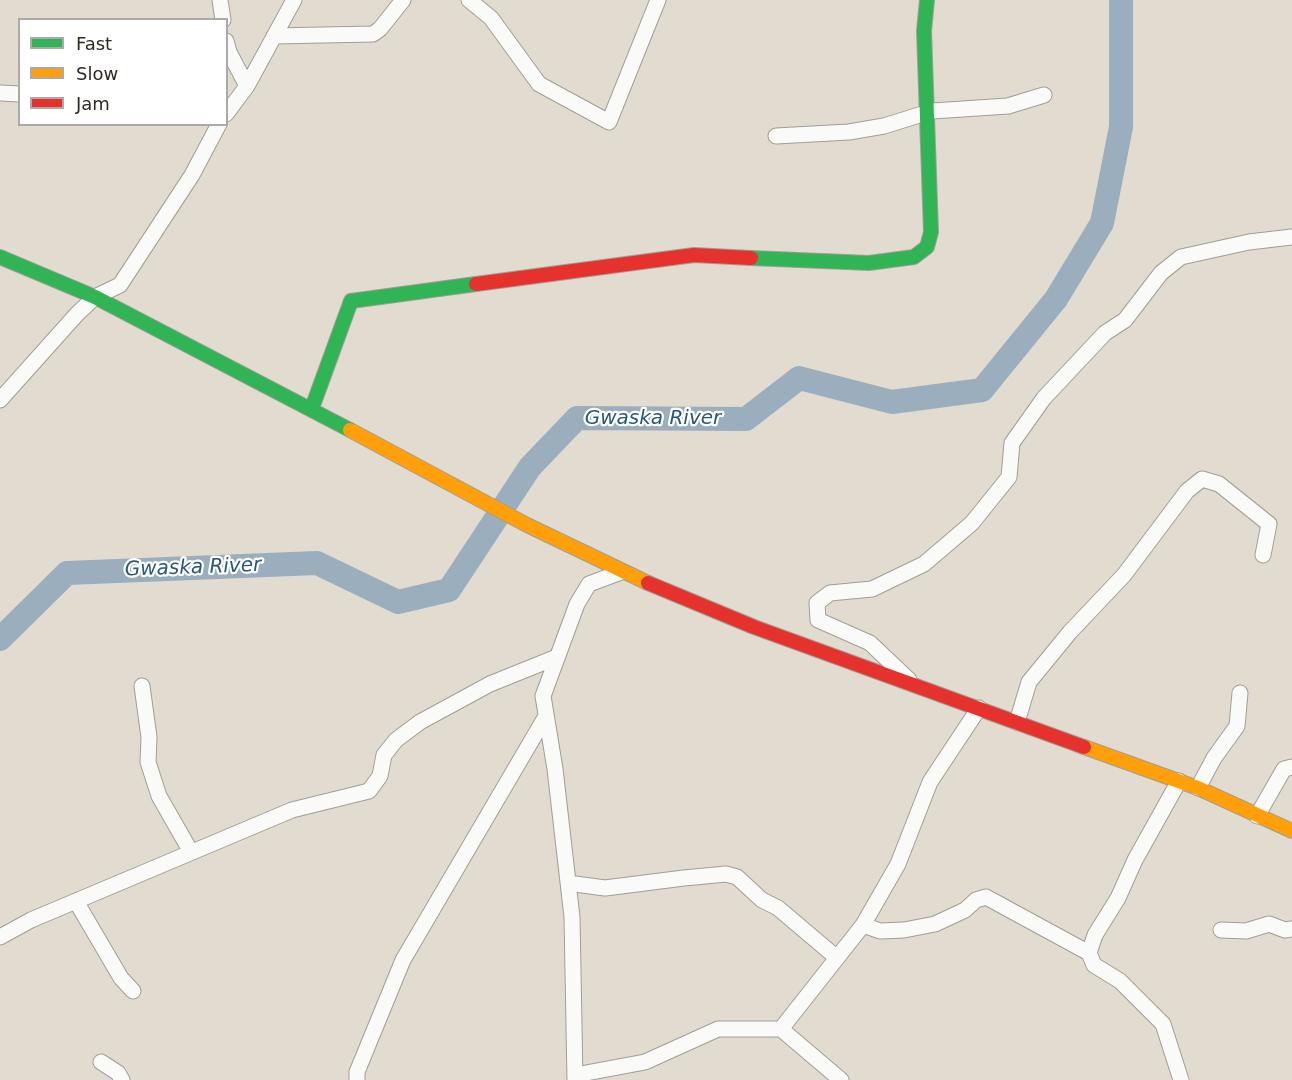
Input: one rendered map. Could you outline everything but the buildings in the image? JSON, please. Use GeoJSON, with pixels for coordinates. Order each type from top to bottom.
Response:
{"type":"FeatureCollection","features":[{"type":"Feature","properties":{"kind":"main road"},"geometry":{"type":"LineString","coordinates":[[312,408],[351,301],[694,255],[869,263],[914,257],[927,247],[931,232],[924,31],[927,0]]}},
{"type":"Feature","properties":{"kind":"main road"},"geometry":{"type":"LineString","coordinates":[[0,257],[95,297],[312,408],[527,525],[621,572],[754,627],[1197,788],[1292,831]]}},
{"type":"Feature","properties":{"kind":"street"},"geometry":{"type":"LineString","coordinates":[[220,0],[223,18]]}},
{"type":"Feature","properties":{"kind":"street"},"geometry":{"type":"LineString","coordinates":[[228,111],[247,86],[294,0]]}},
{"type":"Feature","properties":{"kind":"street"},"geometry":{"type":"LineString","coordinates":[[274,36],[373,34],[381,29],[403,0]]}},
{"type":"Feature","properties":{"kind":"street"},"geometry":{"type":"LineString","coordinates":[[469,0],[491,18],[539,84],[609,123],[658,0]]}},
{"type":"Feature","properties":{"kind":"street"},"geometry":{"type":"LineString","coordinates":[[228,48],[247,86]]}},
{"type":"Feature","properties":{"kind":"street"},"geometry":{"type":"LineString","coordinates":[[0,93],[18,93]]}},
{"type":"Feature","properties":{"kind":"street"},"geometry":{"type":"LineString","coordinates":[[776,136],[849,132],[884,126],[927,113],[1008,106],[1044,95]]}},
{"type":"Feature","properties":{"kind":"street"},"geometry":{"type":"LineString","coordinates":[[0,400],[95,297],[120,285],[192,175],[218,126]]}},
{"type":"Feature","properties":{"kind":"street"},"geometry":{"type":"LineString","coordinates":[[913,684],[870,643],[818,620],[818,603],[830,593],[872,589],[924,564],[972,523],[1009,477],[1012,442],[1044,398],[1105,333],[1125,320],[1161,273],[1182,257],[1249,242],[1292,237]]}},
{"type":"Feature","properties":{"kind":"street"},"geometry":{"type":"LineString","coordinates":[[1017,722],[1029,682],[1070,632],[1124,575],[1186,491],[1202,479],[1220,484],[1269,524],[1263,555]]}},
{"type":"Feature","properties":{"kind":"street"},"geometry":{"type":"LineString","coordinates":[[621,572],[589,584],[577,604],[543,696],[572,917],[575,1078],[645,1062],[718,1029],[782,1029],[841,1080]]}},
{"type":"Feature","properties":{"kind":"street"},"geometry":{"type":"LineString","coordinates":[[0,937],[31,920],[77,903],[292,810],[369,791],[380,776],[384,755],[396,740],[420,722],[490,684],[557,657]]}},
{"type":"Feature","properties":{"kind":"street"},"geometry":{"type":"LineString","coordinates":[[142,686],[149,737],[148,762],[159,796],[191,852]]}},
{"type":"Feature","properties":{"kind":"street"},"geometry":{"type":"LineString","coordinates":[[1197,788],[1214,758],[1237,726],[1240,693]]}},
{"type":"Feature","properties":{"kind":"street"},"geometry":{"type":"LineString","coordinates":[[782,1029],[863,926],[898,864],[930,782],[979,708]]}},
{"type":"Feature","properties":{"kind":"street"},"geometry":{"type":"LineString","coordinates":[[357,1080],[357,1072],[403,960],[546,716]]}},
{"type":"Feature","properties":{"kind":"street"},"geometry":{"type":"LineString","coordinates":[[1257,816],[1284,769],[1292,766]]}},
{"type":"Feature","properties":{"kind":"street"},"geometry":{"type":"LineString","coordinates":[[1089,953],[1095,934],[1118,898],[1135,860],[1179,782]]}},
{"type":"Feature","properties":{"kind":"street"},"geometry":{"type":"LineString","coordinates":[[568,883],[605,888],[726,874],[737,877],[762,900],[778,908],[837,958]]}},
{"type":"Feature","properties":{"kind":"street"},"geometry":{"type":"LineString","coordinates":[[863,926],[880,931],[903,930],[935,924],[964,910],[976,900],[986,897],[1089,953],[1094,965],[1120,981],[1164,1024],[1181,1080]]}},
{"type":"Feature","properties":{"kind":"street"},"geometry":{"type":"LineString","coordinates":[[77,903],[121,978],[134,991]]}},
{"type":"Feature","properties":{"kind":"street"},"geometry":{"type":"LineString","coordinates":[[1221,930],[1246,931],[1269,924],[1285,930],[1292,929]]}},
{"type":"Feature","properties":{"kind":"street"},"geometry":{"type":"LineString","coordinates":[[101,1062],[118,1073],[122,1080]]}},
{"type":"Feature","properties":{"kind":"waterway","name":"Gwaska River"},"geometry":{"type":"LineString","coordinates":[[0,639],[67,573],[317,563],[398,602],[449,590],[530,467],[577,418],[746,419],[799,378],[892,402],[982,390],[1056,299],[1102,223],[1121,127],[1121,0]]}},
{"type":"Feature","properties":{"kind":"traffic: fast"},"geometry":{"type":"LineString","coordinates":[[751,258],[869,263],[914,257],[927,247],[931,232],[924,31],[927,0]]}},
{"type":"Feature","properties":{"kind":"traffic: fast"},"geometry":{"type":"LineString","coordinates":[[0,257],[95,297],[350,430]]}},
{"type":"Feature","properties":{"kind":"traffic: fast"},"geometry":{"type":"LineString","coordinates":[[312,408],[351,301],[476,284]]}},
{"type":"Feature","properties":{"kind":"traffic: slow"},"geometry":{"type":"LineString","coordinates":[[350,430],[527,525],[648,583]]}},
{"type":"Feature","properties":{"kind":"traffic: slow"},"geometry":{"type":"LineString","coordinates":[[1084,747],[1198,788],[1292,831]]}},
{"type":"Feature","properties":{"kind":"traffic: jam"},"geometry":{"type":"LineString","coordinates":[[476,284],[694,255],[751,258]]}},
{"type":"Feature","properties":{"kind":"traffic: jam"},"geometry":{"type":"LineString","coordinates":[[648,583],[754,627],[1084,747]]}}]}
